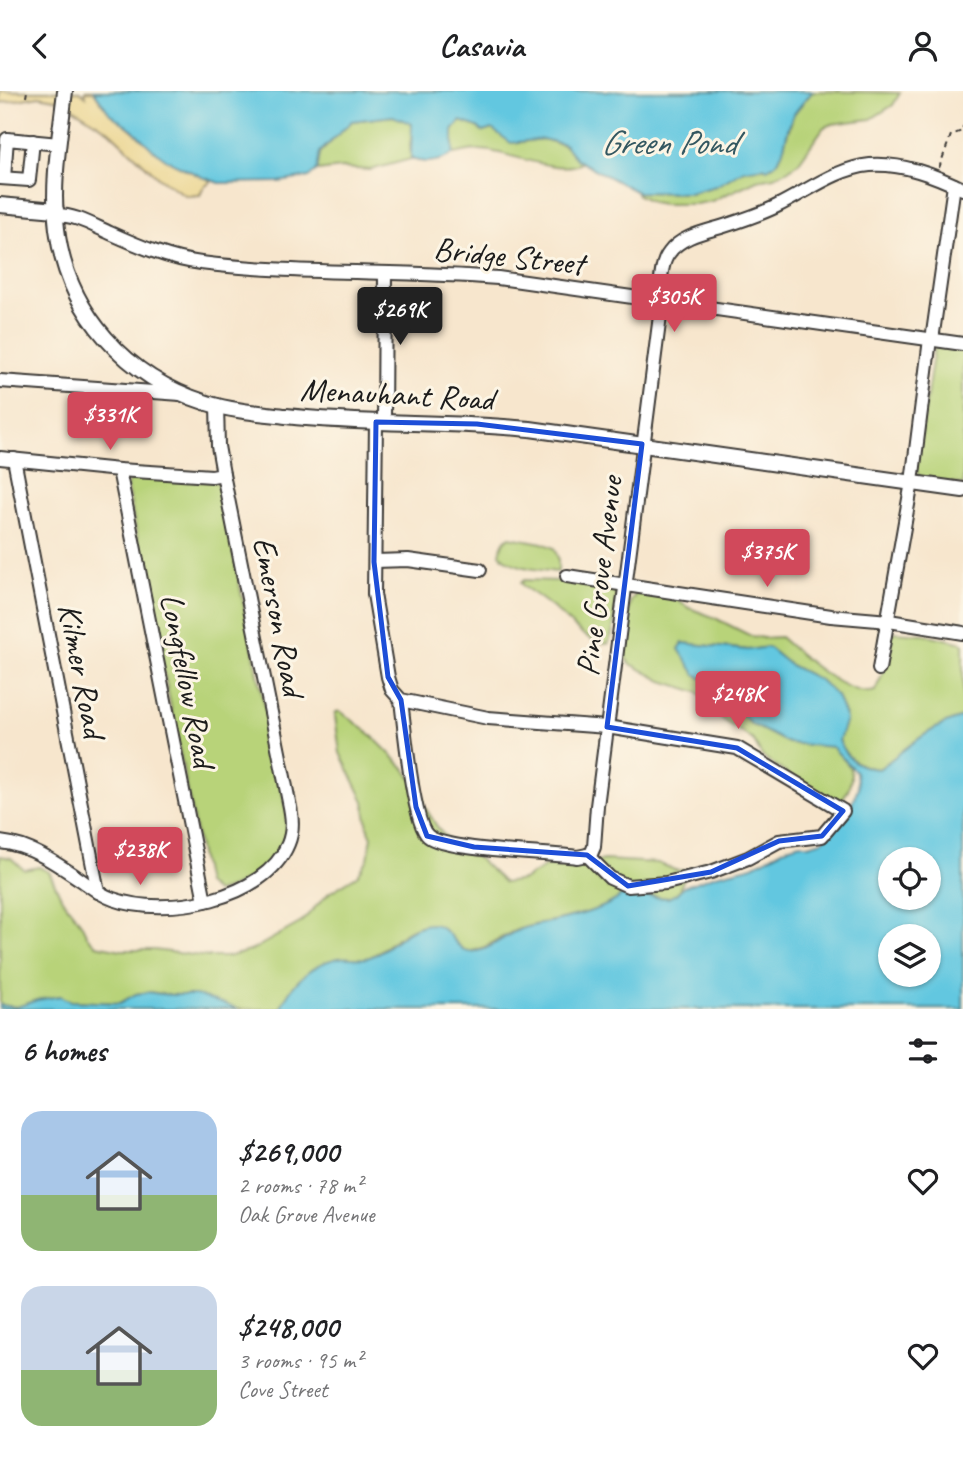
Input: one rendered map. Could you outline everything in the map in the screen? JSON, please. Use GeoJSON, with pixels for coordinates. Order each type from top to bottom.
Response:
{"type":"FeatureCollection","features":[{"type":"Feature","properties":{"kind":"main road","name":"Menauhant Road"},"geometry":{"type":"LineString","coordinates":[[65,91],[55,212],[65,267],[78,300],[109,343],[134,365],[185,394],[217,405],[312,419],[477,424],[642,444],[963,490]]}},
{"type":"Feature","properties":{"kind":"main road"},"geometry":{"type":"LineString","coordinates":[[0,205],[55,212]]}},
{"type":"Feature","properties":{"kind":"street"},"geometry":{"type":"LineString","coordinates":[[33,141],[29,180],[2,178],[7,139],[33,141],[59,143]]}},
{"type":"Feature","properties":{"kind":"street","name":"Pine Grove Avenue"},"geometry":{"type":"LineString","coordinates":[[587,855],[591,854],[594,847],[642,444],[668,253],[685,240],[768,211],[831,178],[857,168],[881,165],[901,167],[925,173],[959,187]]}},
{"type":"Feature","properties":{"kind":"street"},"geometry":{"type":"LineString","coordinates":[[879,669],[912,482],[931,340],[959,187]]}},
{"type":"Feature","properties":{"kind":"street","name":"Bridge Street"},"geometry":{"type":"LineString","coordinates":[[55,212],[75,217],[153,251],[200,263],[305,271],[498,278],[963,344]]}},
{"type":"Feature","properties":{"kind":"street"},"geometry":{"type":"LineString","coordinates":[[384,273],[374,594],[388,677],[392,690],[401,700],[420,826],[427,836],[441,843],[474,847],[577,857],[587,855],[610,878],[628,886],[666,883],[724,868],[779,841],[822,836],[843,811],[737,748],[701,740],[607,727],[488,718],[401,700]]}},
{"type":"Feature","properties":{"kind":"street"},"geometry":{"type":"LineString","coordinates":[[0,381],[185,394]]}},
{"type":"Feature","properties":{"kind":"street","name":"Emerson Road"},"geometry":{"type":"LineString","coordinates":[[205,901],[235,891],[263,875],[281,857],[290,838],[292,818],[223,474],[218,446],[217,405]]}},
{"type":"Feature","properties":{"kind":"street"},"geometry":{"type":"LineString","coordinates":[[0,458],[119,470],[223,474]]}},
{"type":"Feature","properties":{"kind":"street","name":"Kilmer Road"},"geometry":{"type":"LineString","coordinates":[[14,459],[98,892]]}},
{"type":"Feature","properties":{"kind":"street","name":"Longfellow Road"},"geometry":{"type":"LineString","coordinates":[[119,470],[205,901]]}},
{"type":"Feature","properties":{"kind":"street"},"geometry":{"type":"LineString","coordinates":[[374,561],[408,560],[480,570]]}},
{"type":"Feature","properties":{"kind":"street"},"geometry":{"type":"LineString","coordinates":[[567,576],[963,633]]}},
{"type":"Feature","properties":{"kind":"street"},"geometry":{"type":"LineString","coordinates":[[0,842],[34,852],[117,901],[175,905],[205,901]]}},
{"type":"Feature","properties":{"kind":"path"},"geometry":{"type":"LineString","coordinates":[[26,97],[27,91]]}},
{"type":"Feature","properties":{"kind":"path"},"geometry":{"type":"LineString","coordinates":[[937,173],[951,135],[962,131],[963,126]]}},
{"type":"Feature","properties":{"kind":"highlighted area"},"geometry":{"type":"Polygon","coordinates":[[[376,422],[477,424],[642,444],[607,727],[737,748],[843,811],[822,836],[779,841],[711,872],[628,886],[587,855],[474,847],[427,836],[416,807],[401,700],[388,677],[374,562],[376,422]]]}},
{"type":"Feature","properties":{"kind":"green space"},"geometry":{"type":"Polygon","coordinates":[[[813,91],[900,93],[893,105],[871,119],[824,127],[799,162],[774,177],[757,180],[712,201],[696,204],[663,204],[638,195],[637,192],[689,193],[716,186],[744,170],[771,167],[780,158],[794,113],[813,91]]]}},
{"type":"Feature","properties":{"kind":"green space"},"geometry":{"type":"Polygon","coordinates":[[[393,116],[409,121],[413,127],[411,159],[370,170],[342,168],[317,171],[320,153],[352,121],[393,116]]]}},
{"type":"Feature","properties":{"kind":"green space"},"geometry":{"type":"Polygon","coordinates":[[[460,121],[478,127],[483,132],[492,129],[516,143],[542,139],[564,145],[581,163],[571,166],[545,165],[480,150],[453,154],[453,131],[460,121]]]}},
{"type":"Feature","properties":{"kind":"green space"},"geometry":{"type":"Polygon","coordinates":[[[938,345],[963,348],[963,485],[919,477],[916,470],[934,348],[938,345]]]}},
{"type":"Feature","properties":{"kind":"green space"},"geometry":{"type":"Polygon","coordinates":[[[134,476],[213,480],[219,485],[287,815],[285,838],[267,866],[247,880],[216,892],[206,884],[127,485],[134,476]]]}},
{"type":"Feature","properties":{"kind":"green space"},"geometry":{"type":"Polygon","coordinates":[[[510,537],[554,548],[558,558],[558,572],[526,567],[505,559],[500,554],[501,548],[510,537]]]}},
{"type":"Feature","properties":{"kind":"green space"},"geometry":{"type":"Polygon","coordinates":[[[524,580],[613,587],[616,590],[615,618],[608,644],[577,630],[552,607],[524,587],[521,583],[524,580]]]}},
{"type":"Feature","properties":{"kind":"green space"},"geometry":{"type":"Polygon","coordinates":[[[637,593],[674,598],[689,608],[751,636],[780,637],[825,674],[864,692],[875,691],[894,632],[924,634],[963,643],[963,717],[929,732],[879,769],[865,766],[849,757],[842,747],[839,740],[846,719],[837,696],[820,680],[790,665],[768,647],[749,650],[683,643],[679,649],[699,677],[751,724],[788,743],[829,745],[836,750],[850,767],[851,778],[849,788],[837,809],[762,756],[753,740],[710,711],[705,699],[697,692],[662,681],[629,663],[624,655],[627,620],[631,600],[637,593]]]}},
{"type":"Feature","properties":{"kind":"green space"},"geometry":{"type":"Polygon","coordinates":[[[340,711],[369,733],[404,768],[423,793],[424,806],[440,831],[462,852],[478,858],[504,883],[523,880],[546,866],[560,867],[605,860],[658,863],[675,870],[687,871],[680,888],[670,898],[622,895],[603,907],[516,930],[483,948],[468,952],[434,926],[413,928],[369,957],[334,960],[314,969],[291,990],[280,1009],[238,1009],[198,996],[149,992],[136,994],[120,1003],[71,1001],[60,996],[17,1007],[0,1005],[0,856],[11,858],[24,870],[39,867],[49,872],[62,899],[96,945],[122,950],[154,950],[209,957],[226,957],[250,951],[300,923],[329,893],[358,875],[368,859],[372,837],[364,801],[340,753],[335,716],[336,712],[340,711]]]}},
{"type":"Feature","properties":{"kind":"sand"},"geometry":{"type":"Polygon","coordinates":[[[0,91],[80,91],[86,96],[85,91],[94,91],[111,113],[160,153],[189,171],[213,180],[203,188],[200,195],[187,196],[159,178],[109,131],[60,100],[39,96],[0,103],[0,91]]]}},
{"type":"Feature","properties":{"kind":"water","name":"Green Pond"},"geometry":{"type":"Polygon","coordinates":[[[94,91],[813,91],[794,114],[782,152],[774,164],[767,169],[764,167],[744,170],[716,186],[689,193],[637,192],[577,160],[564,144],[542,139],[511,143],[492,129],[483,132],[478,127],[460,121],[453,131],[453,154],[443,159],[416,161],[411,159],[412,124],[393,116],[352,121],[320,152],[317,171],[309,177],[279,182],[220,183],[167,160],[132,129],[110,114],[94,91]]]}},
{"type":"Feature","properties":{"kind":"water"},"geometry":{"type":"Polygon","coordinates":[[[683,643],[748,650],[768,647],[790,665],[820,680],[837,696],[846,719],[839,740],[849,757],[865,767],[879,769],[929,732],[963,717],[963,1009],[280,1009],[296,983],[319,965],[338,958],[370,957],[422,925],[441,927],[464,950],[479,951],[524,928],[590,912],[622,895],[668,898],[683,887],[753,866],[790,846],[822,841],[850,808],[858,788],[856,772],[832,747],[788,743],[751,724],[739,711],[722,700],[706,681],[695,674],[679,649],[683,643]]]}},
{"type":"Feature","properties":{"kind":"water"},"geometry":{"type":"Polygon","coordinates":[[[149,992],[195,995],[238,1009],[0,1009],[0,1005],[17,1007],[60,996],[71,1001],[120,1003],[136,994],[149,992]]]}}]}
